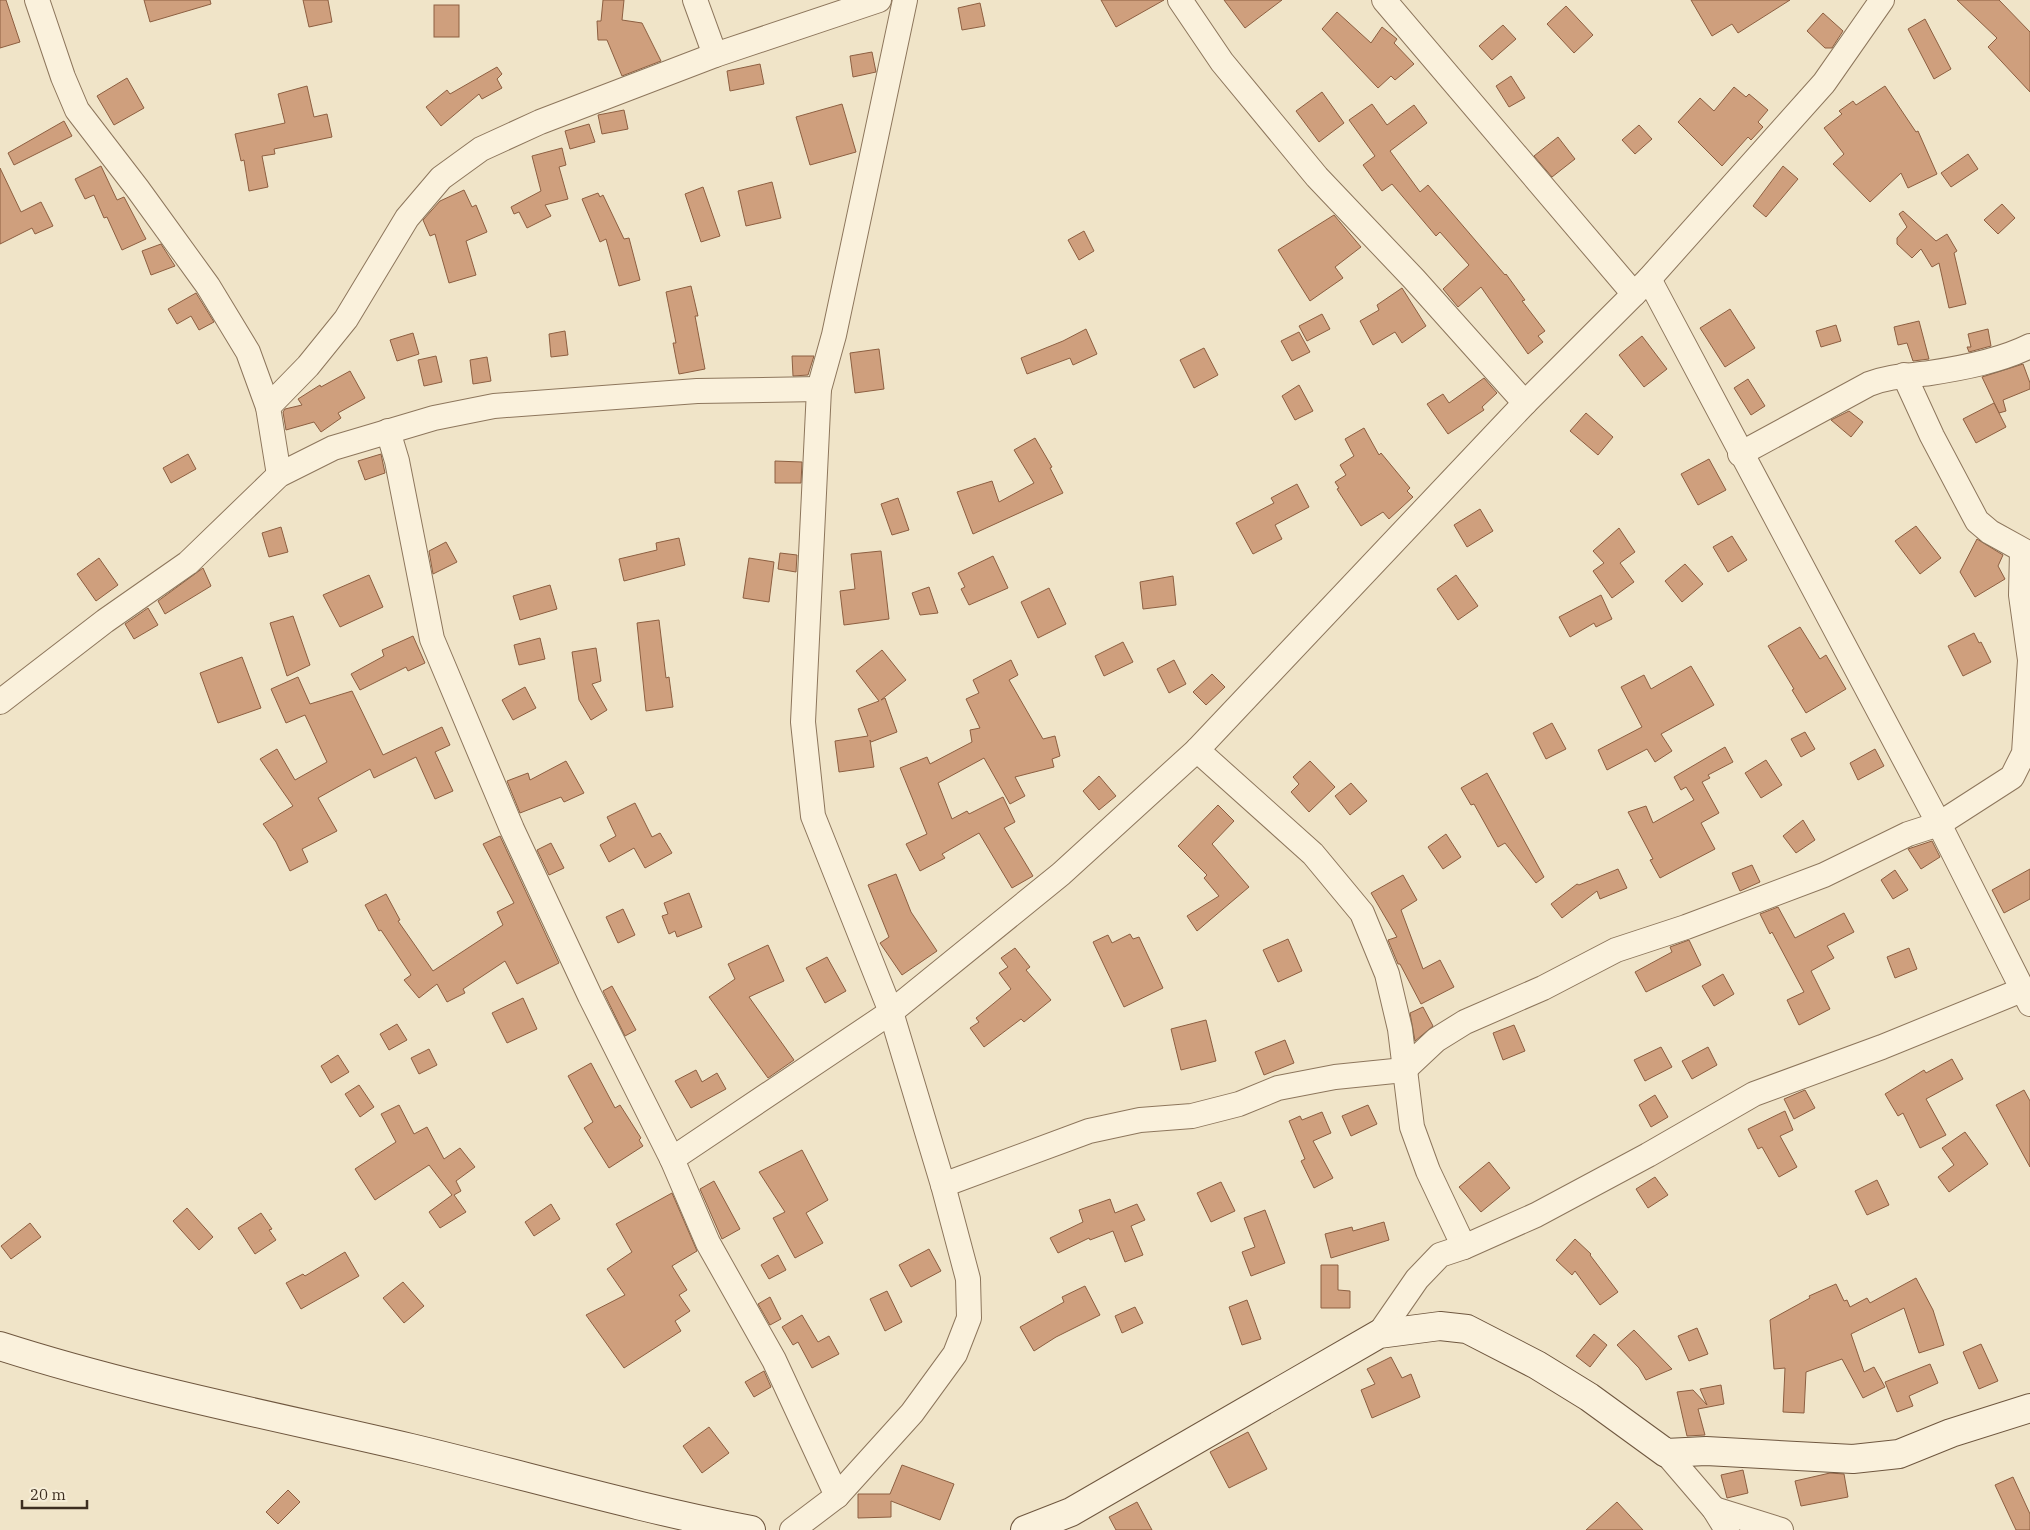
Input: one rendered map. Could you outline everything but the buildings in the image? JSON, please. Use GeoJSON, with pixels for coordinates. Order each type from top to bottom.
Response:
{"type":"FeatureCollection","features":[{"type":"Feature","properties":{"kind":"street"},"geometry":{"type":"LineString","coordinates":[[37,0],[63,77],[77,110],[137,188],[208,286],[248,352],[268,407],[279,475]]}},
{"type":"Feature","properties":{"kind":"street"},"geometry":{"type":"LineString","coordinates":[[695,0],[715,54]]}},
{"type":"Feature","properties":{"kind":"street"},"geometry":{"type":"LineString","coordinates":[[268,407],[308,366],[346,319],[407,218],[441,178],[481,149],[532,126],[715,54],[879,0]]}},
{"type":"Feature","properties":{"kind":"street"},"geometry":{"type":"LineString","coordinates":[[792,1530],[838,1496],[912,1413],[955,1354],[969,1318],[968,1279],[943,1185],[891,1012],[813,816],[803,722],[819,389],[834,335],[904,0]]}},
{"type":"Feature","properties":{"kind":"street"},"geometry":{"type":"LineString","coordinates":[[1180,0],[1222,62],[1318,177],[1414,279],[1525,403]]}},
{"type":"Feature","properties":{"kind":"street"},"geometry":{"type":"LineString","coordinates":[[1379,1334],[1417,1279],[1440,1254],[1464,1246],[1536,1215],[1648,1155],[1754,1094],[1882,1046],[2026,997],[1939,824],[1740,454],[1641,287],[1384,0]]}},
{"type":"Feature","properties":{"kind":"street"},"geometry":{"type":"LineString","coordinates":[[672,1159],[891,1012],[1061,874],[1197,750],[1525,403],[1641,287],[1824,83],[1882,0]]}},
{"type":"Feature","properties":{"kind":"street"},"geometry":{"type":"LineString","coordinates":[[1740,454],[1869,384],[1889,377],[1929,373],[2012,354],[2030,346]]}},
{"type":"Feature","properties":{"kind":"street"},"geometry":{"type":"LineString","coordinates":[[943,1185],[1089,1131],[1140,1120],[1192,1116],[1239,1104],[1278,1088],[1335,1077],[1404,1070],[1436,1040],[1465,1022],[1543,988],[1616,950],[1686,927],[1824,875],[1908,834],[1939,824],[2012,777],[2024,753],[2030,660],[2021,595],[2026,552],[1990,532],[1977,521],[1932,436],[1904,375]]}},
{"type":"Feature","properties":{"kind":"street"},"geometry":{"type":"LineString","coordinates":[[0,702],[105,621],[188,563],[279,475],[334,448],[434,418],[494,406],[697,390],[819,389]]}},
{"type":"Feature","properties":{"kind":"street"},"geometry":{"type":"LineString","coordinates":[[388,431],[397,461],[432,639],[512,829],[590,996],[672,1159],[708,1243],[774,1360],[838,1496]]}},
{"type":"Feature","properties":{"kind":"street"},"geometry":{"type":"LineString","coordinates":[[1197,750],[1313,854],[1362,913],[1387,974],[1400,1029],[1412,1127],[1428,1171],[1464,1246]]}},
{"type":"Feature","properties":{"kind":"street"},"geometry":{"type":"LineString","coordinates":[[1025,1530],[1071,1512],[1379,1334],[1440,1326],[1467,1329],[1505,1347],[1589,1397],[1666,1453],[1714,1509],[1727,1530]]}},
{"type":"Feature","properties":{"kind":"street"},"geometry":{"type":"LineString","coordinates":[[0,1346],[46,1361],[153,1388],[436,1454],[688,1518],[751,1530]]}},
{"type":"Feature","properties":{"kind":"street"},"geometry":{"type":"LineString","coordinates":[[1666,1453],[1706,1451],[1853,1459],[1898,1454],[1952,1433],[2030,1408]]}},
{"type":"Feature","properties":{"kind":"street"},"geometry":{"type":"LineString","coordinates":[[1714,1509],[1781,1530]]}}]}
